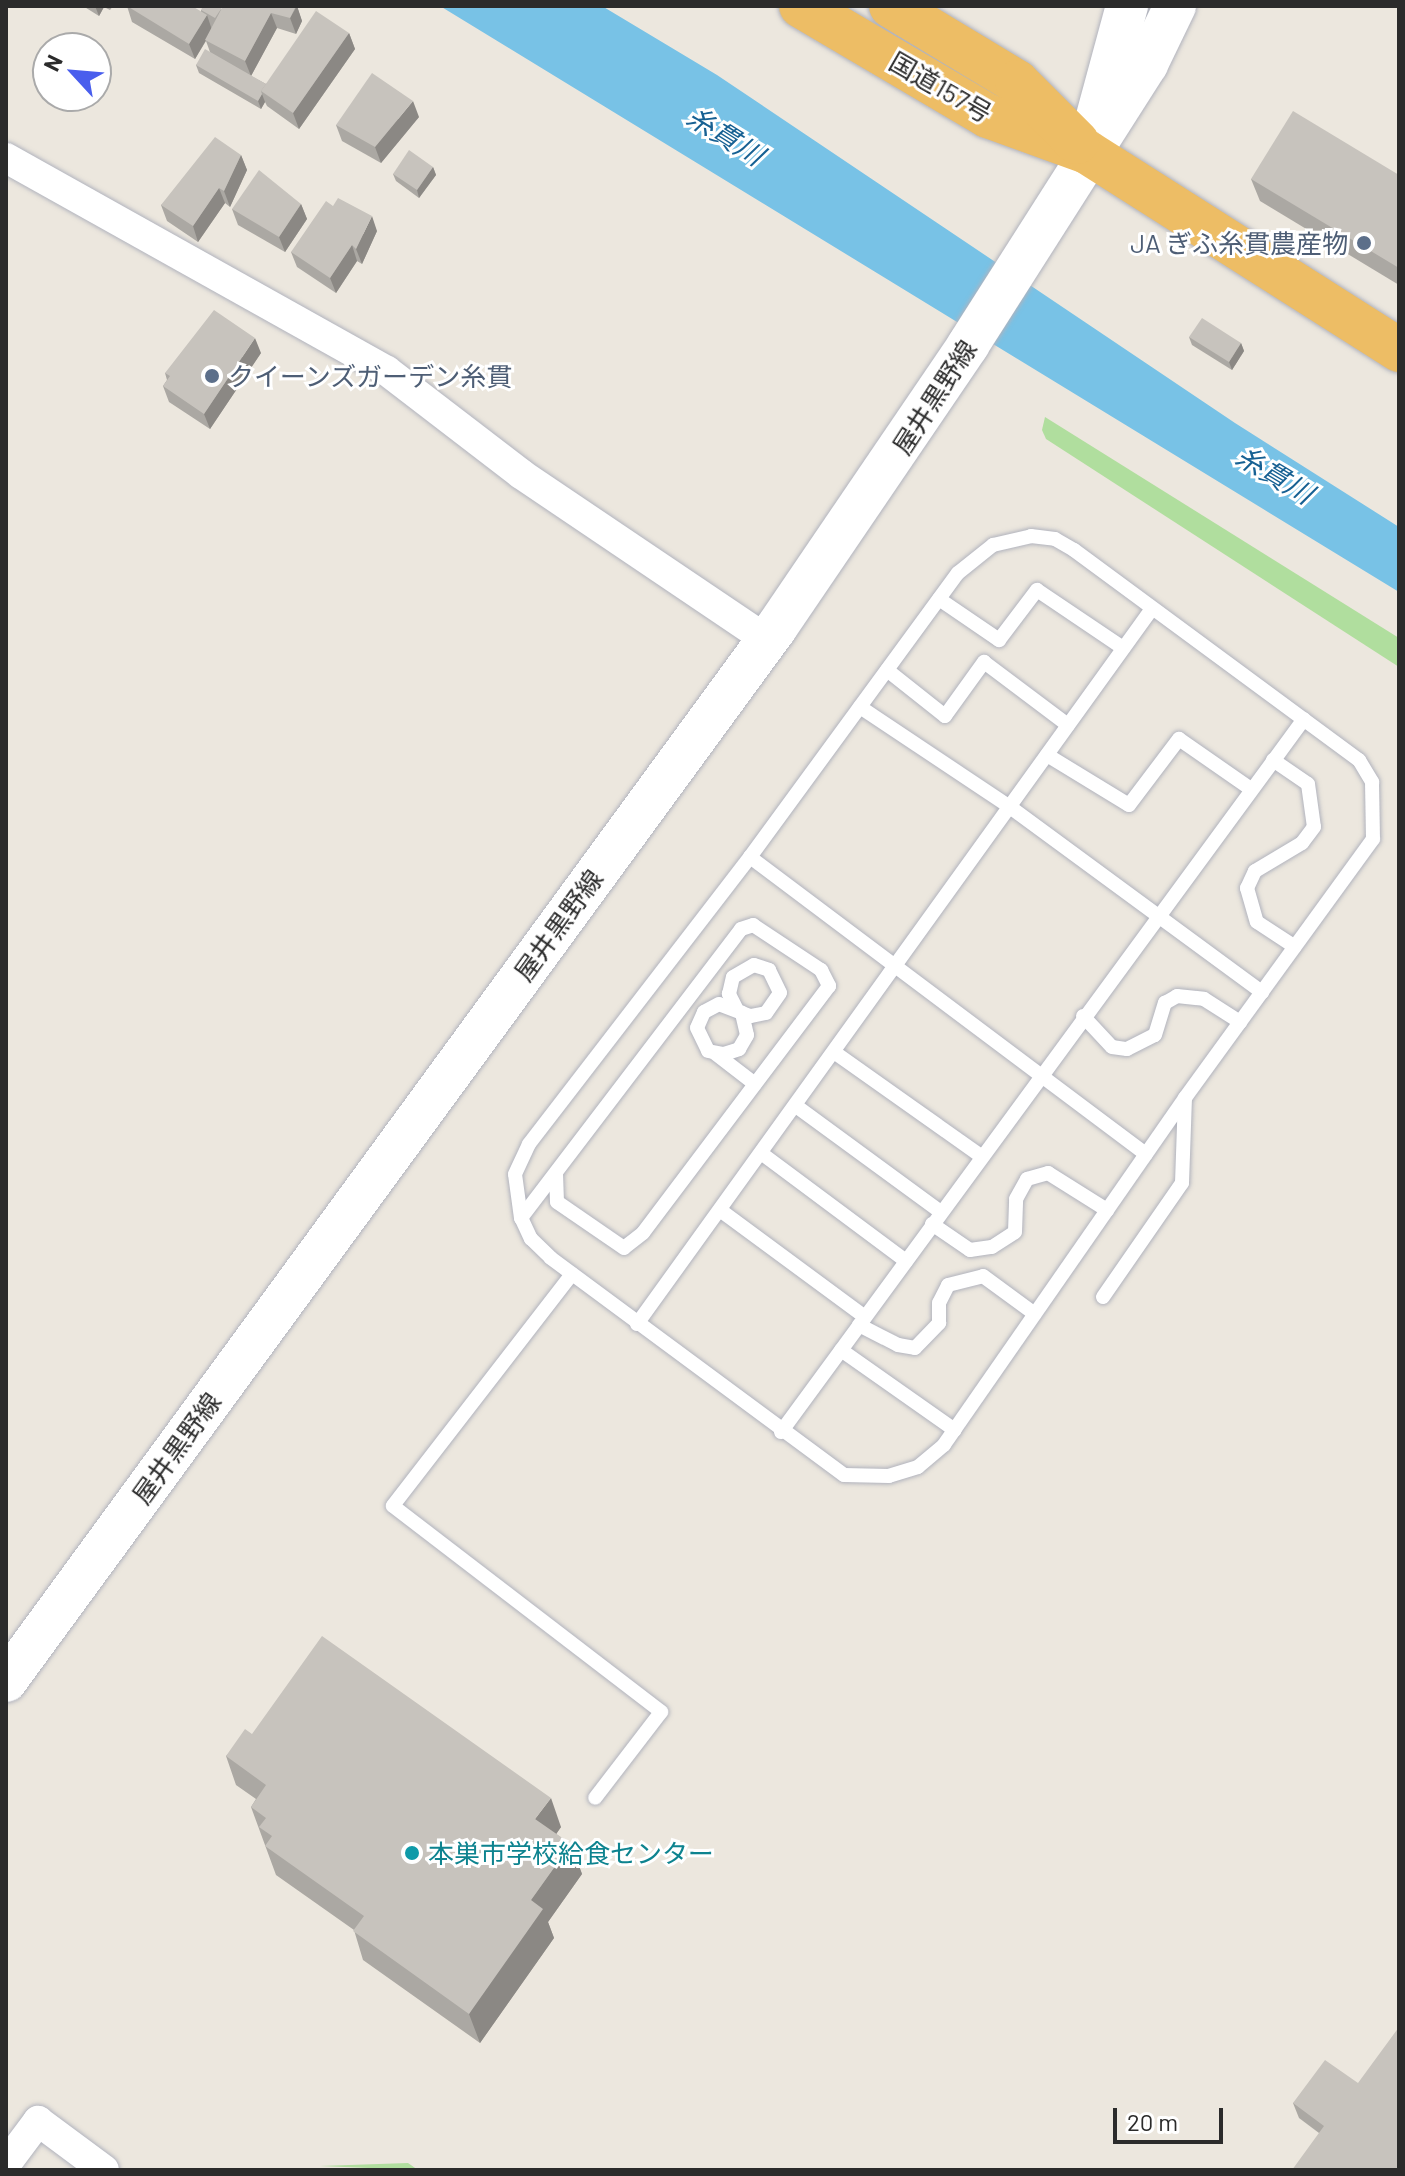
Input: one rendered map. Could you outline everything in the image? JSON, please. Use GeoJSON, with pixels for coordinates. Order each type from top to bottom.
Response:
{"type":"FeatureCollection","features":[{"type":"Feature","properties":{"kind":"highway","name":"国道157号"},"geometry":{"type":"LineString","coordinates":[[801,6],[988,116],[1087,152],[1399,350]]}},
{"type":"Feature","properties":{"kind":"highway","name":"国道157号"},"geometry":{"type":"LineString","coordinates":[[891,6],[1017,82],[1087,152]]}},
{"type":"Feature","properties":{"kind":"main road","name":"屋井黒野線"},"geometry":{"type":"LineString","coordinates":[[1087,152],[1127,6]]}},
{"type":"Feature","properties":{"kind":"main road","name":"屋井黒野線"},"geometry":{"type":"LineString","coordinates":[[10,1666],[767,640],[968,345],[1087,152],[1147,64],[1175,6]]}},
{"type":"Feature","properties":{"kind":"street"},"geometry":{"type":"LineString","coordinates":[[6,158],[387,371],[521,474],[767,640]]}},
{"type":"Feature","properties":{"kind":"street"},"geometry":{"type":"LineString","coordinates":[[6,2164],[38,2121],[104,2170]]}},
{"type":"Feature","properties":{"kind":"lane"},"geometry":{"type":"LineString","coordinates":[[1031,536],[1055,539],[1074,550],[1151,610],[1359,760],[1372,782],[1376,820],[1373,839],[1185,1098],[955,1430],[918,1467],[866,1479],[827,1467],[572,1274],[531,1239],[521,1218],[515,1174],[518,1160],[750,857],[939,599],[977,555],[993,545],[1031,536]]}},
{"type":"Feature","properties":{"kind":"lane"},"geometry":{"type":"LineString","coordinates":[[939,599],[999,640],[1037,590],[1123,648]]}},
{"type":"Feature","properties":{"kind":"lane"},"geometry":{"type":"LineString","coordinates":[[637,1324],[1151,610]]}},
{"type":"Feature","properties":{"kind":"lane"},"geometry":{"type":"LineString","coordinates":[[887,670],[945,716],[984,662],[1068,725]]}},
{"type":"Feature","properties":{"kind":"lane"},"geometry":{"type":"LineString","coordinates":[[860,707],[1010,807],[1262,992]]}},
{"type":"Feature","properties":{"kind":"lane"},"geometry":{"type":"LineString","coordinates":[[781,1432],[1083,1016],[1304,719]]}},
{"type":"Feature","properties":{"kind":"lane"},"geometry":{"type":"LineString","coordinates":[[1047,755],[1129,805],[1179,739],[1251,789]]}},
{"type":"Feature","properties":{"kind":"lane"},"geometry":{"type":"LineString","coordinates":[[1273,760],[1308,784],[1314,827],[1302,843],[1255,871],[1247,888],[1257,922],[1295,947]]}},
{"type":"Feature","properties":{"kind":"lane"},"geometry":{"type":"LineString","coordinates":[[750,857],[895,969],[1146,1154]]}},
{"type":"Feature","properties":{"kind":"lane"},"geometry":{"type":"LineString","coordinates":[[521,1218],[741,929],[753,925],[821,970],[829,986],[643,1233],[624,1248],[557,1202],[556,1173]]}},
{"type":"Feature","properties":{"kind":"lane"},"geometry":{"type":"LineString","coordinates":[[769,970],[787,949]]}},
{"type":"Feature","properties":{"kind":"lane"},"geometry":{"type":"LineString","coordinates":[[716,1054],[732,1053],[744,1043],[747,1028],[739,1011],[729,994],[733,977],[754,965],[769,970],[779,985],[778,1001],[759,1016],[739,1011],[719,1004],[699,1019],[698,1037],[716,1054],[755,1084]]}},
{"type":"Feature","properties":{"kind":"lane"},"geometry":{"type":"LineString","coordinates":[[1083,1016],[1098,1036],[1112,1047],[1127,1049],[1155,1035],[1165,1003],[1177,996],[1204,999],[1240,1022]]}},
{"type":"Feature","properties":{"kind":"lane"},"geometry":{"type":"LineString","coordinates":[[834,1052],[981,1156]]}},
{"type":"Feature","properties":{"kind":"lane"},"geometry":{"type":"LineString","coordinates":[[1103,1297],[1182,1183],[1185,1098]]}},
{"type":"Feature","properties":{"kind":"lane"},"geometry":{"type":"LineString","coordinates":[[796,1106],[937,1218],[970,1250],[992,1247],[1015,1232],[1016,1199],[1027,1179],[1048,1173],[1107,1210]]}},
{"type":"Feature","properties":{"kind":"lane"},"geometry":{"type":"LineString","coordinates":[[761,1153],[906,1261]]}},
{"type":"Feature","properties":{"kind":"lane"},"geometry":{"type":"LineString","coordinates":[[720,1210],[862,1321],[915,1348],[939,1323],[939,1303],[948,1285],[983,1276],[1035,1314]]}},
{"type":"Feature","properties":{"kind":"lane"},"geometry":{"type":"LineString","coordinates":[[572,1274],[393,1506],[661,1712],[595,1798]]}},
{"type":"Feature","properties":{"kind":"lane"},"geometry":{"type":"LineString","coordinates":[[841,1350],[955,1430]]}},
{"type":"Feature","properties":{"kind":"green space"},"geometry":{"type":"Polygon","coordinates":[[[1045,417],[1399,638],[1399,667],[1046,439],[1042,430],[1045,417]]]}},
{"type":"Feature","properties":{"kind":"green space"},"geometry":{"type":"Polygon","coordinates":[[[408,2163],[418,2170],[320,2166],[408,2163]]]}},
{"type":"Feature","properties":{"kind":"water","name":"糸貫川"},"geometry":{"type":"Polygon","coordinates":[[[440,6],[602,6],[717,75],[1235,423],[1399,527],[1399,592],[440,6]]]}},
{"type":"Feature","properties":{"kind":"building"},"geometry":{"type":"Polygon","coordinates":[[[127,6],[192,6],[207,15],[189,44],[127,6]]]}},
{"type":"Feature","properties":{"kind":"building"},"geometry":{"type":"Polygon","coordinates":[[[203,6],[223,6],[215,18],[201,10],[203,6]]]}},
{"type":"Feature","properties":{"kind":"building"},"geometry":{"type":"Polygon","coordinates":[[[223,6],[296,6],[290,18],[271,13],[245,61],[205,40],[223,6]]]}},
{"type":"Feature","properties":{"kind":"building"},"geometry":{"type":"Polygon","coordinates":[[[316,11],[349,33],[293,113],[261,91],[316,11]]]}},
{"type":"Feature","properties":{"kind":"building"},"geometry":{"type":"Polygon","coordinates":[[[205,49],[266,84],[258,101],[196,65],[205,49]]]}},
{"type":"Feature","properties":{"kind":"building"},"geometry":{"type":"Polygon","coordinates":[[[372,73],[413,101],[375,147],[336,125],[372,73]]]}},
{"type":"Feature","properties":{"kind":"building","name":"JA ぎふ糸貫農産物"},"geometry":{"type":"Polygon","coordinates":[[[1293,111],[1399,175],[1399,268],[1251,179],[1293,111]]]}},
{"type":"Feature","properties":{"kind":"building"},"geometry":{"type":"Polygon","coordinates":[[[215,137],[241,155],[224,191],[219,188],[193,226],[161,205],[215,137]]]}},
{"type":"Feature","properties":{"kind":"building"},"geometry":{"type":"Polygon","coordinates":[[[409,150],[433,167],[417,190],[393,174],[409,150]]]}},
{"type":"Feature","properties":{"kind":"building"},"geometry":{"type":"Polygon","coordinates":[[[259,170],[301,204],[279,237],[232,209],[259,170]]]}},
{"type":"Feature","properties":{"kind":"building"},"geometry":{"type":"Polygon","coordinates":[[[338,198],[372,216],[356,249],[352,245],[330,278],[291,252],[326,201],[333,206],[338,198]]]}},
{"type":"Feature","properties":{"kind":"building","name":"クイーンズガーデン糸貫"},"geometry":{"type":"Polygon","coordinates":[[[214,310],[255,338],[204,414],[163,386],[170,376],[165,373],[214,310]]]}},
{"type":"Feature","properties":{"kind":"building"},"geometry":{"type":"Polygon","coordinates":[[[1202,318],[1241,343],[1229,362],[1189,337],[1202,318]]]}},
{"type":"Feature","properties":{"kind":"building","name":"本巣市学校給食センター"},"geometry":{"type":"Polygon","coordinates":[[[322,1636],[551,1798],[535,1819],[571,1844],[531,1900],[543,1909],[469,2014],[353,1931],[364,1916],[265,1846],[272,1836],[259,1827],[266,1818],[251,1807],[266,1785],[226,1756],[245,1729],[252,1734],[322,1636]]]}},
{"type":"Feature","properties":{"kind":"building"},"geometry":{"type":"Polygon","coordinates":[[[1399,2027],[1399,2170],[1292,2170],[1324,2126],[1293,2103],[1325,2060],[1358,2083],[1399,2027]]]}},
{"type":"Feature","properties":{"kind":"place","name":"JA ぎふ糸貫農産物"},"geometry":{"type":"Point","coordinates":[1364,243]}},
{"type":"Feature","properties":{"kind":"place","name":"クイーンズガーデン糸貫"},"geometry":{"type":"Point","coordinates":[212,376]}},
{"type":"Feature","properties":{"kind":"place","name":"本巣市学校給食センター"},"geometry":{"type":"Point","coordinates":[412,1853]}}]}
